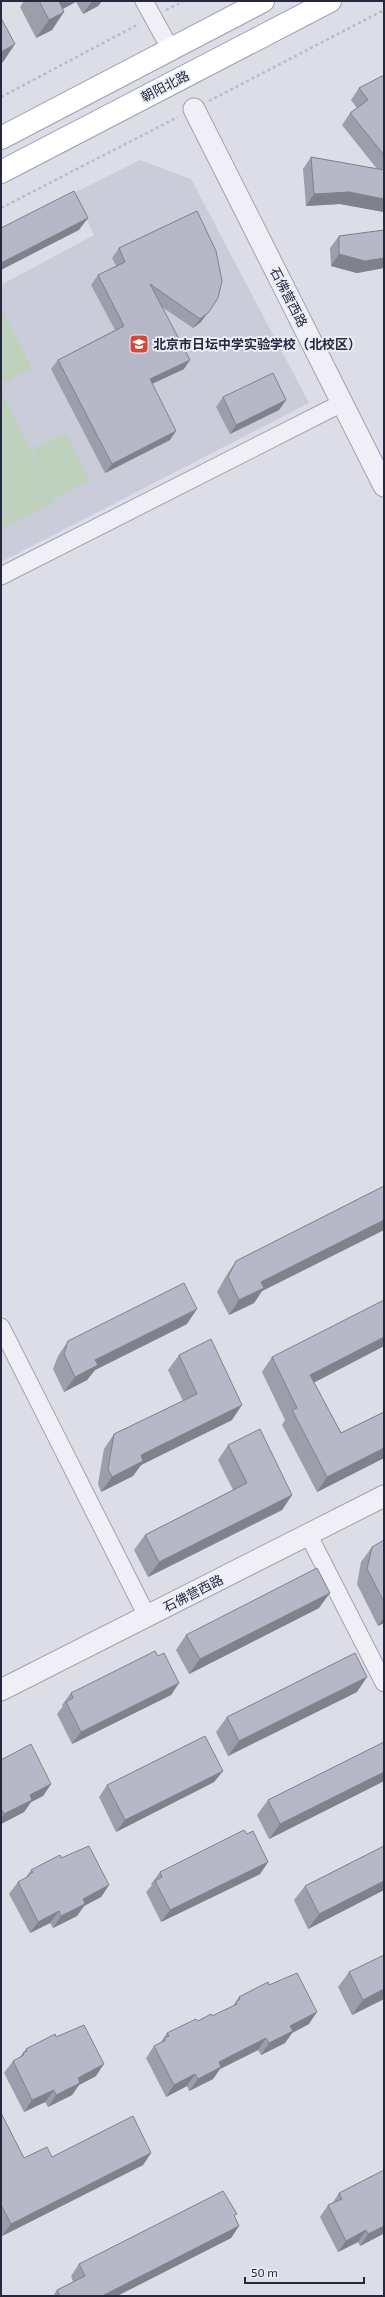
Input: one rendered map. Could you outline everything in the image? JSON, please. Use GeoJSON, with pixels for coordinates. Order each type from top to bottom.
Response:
{"type":"FeatureCollection","features":[{"type":"Feature","properties":{"kind":"main road"},"geometry":{"type":"LineString","coordinates":[[1,138],[263,1]]}},
{"type":"Feature","properties":{"kind":"main road","name":"朝阳北路"},"geometry":{"type":"LineString","coordinates":[[1,172],[330,1]]}},
{"type":"Feature","properties":{"kind":"street"},"geometry":{"type":"LineString","coordinates":[[144,1],[170,50]]}},
{"type":"Feature","properties":{"kind":"street","name":"石佛营西路"},"geometry":{"type":"LineString","coordinates":[[194,109],[384,486]]}},
{"type":"Feature","properties":{"kind":"street"},"geometry":{"type":"LineString","coordinates":[[1,576],[342,403]]}},
{"type":"Feature","properties":{"kind":"street"},"geometry":{"type":"LineString","coordinates":[[1,1327],[147,1616]]}},
{"type":"Feature","properties":{"kind":"street","name":"石佛营西路"},"geometry":{"type":"LineString","coordinates":[[1,1690],[384,1496]]}},
{"type":"Feature","properties":{"kind":"street"},"geometry":{"type":"LineString","coordinates":[[308,1534],[384,1683]]}},
{"type":"Feature","properties":{"kind":"path"},"geometry":{"type":"LineString","coordinates":[[1,97],[184,1]]}},
{"type":"Feature","properties":{"kind":"shaded area","name":"北京市日坛中学实验学校（北校区）"},"geometry":{"type":"Polygon","coordinates":[[[140,160],[191,179],[309,403],[1,562],[1,285],[94,235],[74,193],[140,160]]]}},
{"type":"Feature","properties":{"kind":"green space"},"geometry":{"type":"Polygon","coordinates":[[[1,308],[32,368],[1,384],[1,308]]]}},
{"type":"Feature","properties":{"kind":"green space"},"geometry":{"type":"Polygon","coordinates":[[[1,390],[56,501],[1,530],[1,390]]]}},
{"type":"Feature","properties":{"kind":"green space"},"geometry":{"type":"Polygon","coordinates":[[[66,433],[90,481],[56,498],[32,449],[66,433]]]}},
{"type":"Feature","properties":{"kind":"building"},"geometry":{"type":"Polygon","coordinates":[[[39,1],[59,1],[64,12],[49,20],[39,1]]]}},
{"type":"Feature","properties":{"kind":"building"},"geometry":{"type":"Polygon","coordinates":[[[1,18],[15,44],[1,52],[1,18]]]}},
{"type":"Feature","properties":{"kind":"building"},"geometry":{"type":"Polygon","coordinates":[[[384,75],[384,155],[350,113],[368,100],[359,88],[384,75]]]}},
{"type":"Feature","properties":{"kind":"building"},"geometry":{"type":"Polygon","coordinates":[[[311,157],[384,170],[384,199],[349,192],[314,194],[311,157]]]}},
{"type":"Feature","properties":{"kind":"building"},"geometry":{"type":"Polygon","coordinates":[[[74,191],[88,218],[1,263],[1,228],[74,191]]]}},
{"type":"Feature","properties":{"kind":"building"},"geometry":{"type":"Polygon","coordinates":[[[197,211],[216,251],[222,281],[218,298],[208,313],[200,319],[150,284],[190,360],[150,379],[176,431],[112,464],[58,360],[124,326],[98,275],[125,262],[119,248],[197,211]]]}},
{"type":"Feature","properties":{"kind":"building"},"geometry":{"type":"Polygon","coordinates":[[[384,230],[384,258],[365,261],[339,254],[339,236],[384,230]]]}},
{"type":"Feature","properties":{"kind":"building"},"geometry":{"type":"Polygon","coordinates":[[[273,373],[286,400],[236,425],[223,397],[273,373]]]}},
{"type":"Feature","properties":{"kind":"building"},"geometry":{"type":"Polygon","coordinates":[[[384,1186],[384,1220],[261,1282],[264,1288],[239,1300],[228,1277],[236,1261],[384,1186]]]}},
{"type":"Feature","properties":{"kind":"building"},"geometry":{"type":"Polygon","coordinates":[[[184,1283],[197,1309],[95,1360],[98,1365],[75,1377],[64,1354],[68,1341],[184,1283]]]}},
{"type":"Feature","properties":{"kind":"building"},"geometry":{"type":"Polygon","coordinates":[[[384,1300],[384,1337],[310,1375],[341,1433],[384,1412],[384,1448],[327,1477],[292,1410],[297,1408],[272,1357],[384,1300]]]}},
{"type":"Feature","properties":{"kind":"building"},"geometry":{"type":"Polygon","coordinates":[[[211,1339],[242,1405],[141,1455],[143,1461],[112,1477],[108,1469],[114,1434],[197,1394],[179,1355],[211,1339]]]}},
{"type":"Feature","properties":{"kind":"building"},"geometry":{"type":"Polygon","coordinates":[[[260,1429],[292,1495],[159,1562],[145,1535],[247,1483],[228,1445],[260,1429]]]}},
{"type":"Feature","properties":{"kind":"building"},"geometry":{"type":"Polygon","coordinates":[[[384,1540],[384,1602],[367,1569],[372,1547],[384,1540]]]}},
{"type":"Feature","properties":{"kind":"building"},"geometry":{"type":"Polygon","coordinates":[[[317,1568],[330,1593],[200,1659],[186,1635],[317,1568]]]}},
{"type":"Feature","properties":{"kind":"building"},"geometry":{"type":"Polygon","coordinates":[[[155,1651],[158,1656],[164,1653],[179,1683],[81,1732],[66,1702],[73,1698],[71,1693],[155,1651]]]}},
{"type":"Feature","properties":{"kind":"building"},"geometry":{"type":"Polygon","coordinates":[[[355,1653],[367,1677],[239,1741],[227,1717],[355,1653]]]}},
{"type":"Feature","properties":{"kind":"building"},"geometry":{"type":"Polygon","coordinates":[[[205,1736],[223,1771],[125,1820],[107,1785],[205,1736]]]}},
{"type":"Feature","properties":{"kind":"building"},"geometry":{"type":"Polygon","coordinates":[[[384,1742],[384,1772],[280,1824],[268,1800],[384,1742]]]}},
{"type":"Feature","properties":{"kind":"building"},"geometry":{"type":"Polygon","coordinates":[[[31,1744],[51,1784],[30,1795],[32,1800],[4,1814],[1,1809],[1,1760],[31,1744]]]}},
{"type":"Feature","properties":{"kind":"building"},"geometry":{"type":"Polygon","coordinates":[[[244,1830],[247,1834],[253,1831],[268,1862],[170,1910],[155,1881],[162,1877],[160,1872],[244,1830]]]}},
{"type":"Feature","properties":{"kind":"building"},"geometry":{"type":"Polygon","coordinates":[[[89,1846],[109,1885],[83,1899],[85,1904],[61,1916],[59,1911],[38,1922],[18,1882],[29,1876],[28,1875],[33,1872],[31,1870],[60,1855],[61,1858],[89,1846]]]}},
{"type":"Feature","properties":{"kind":"building"},"geometry":{"type":"Polygon","coordinates":[[[384,1846],[384,1881],[319,1914],[305,1886],[384,1846]]]}},
{"type":"Feature","properties":{"kind":"building"},"geometry":{"type":"Polygon","coordinates":[[[384,1955],[384,1989],[363,2000],[349,1972],[384,1955]]]}},
{"type":"Feature","properties":{"kind":"building"},"geometry":{"type":"Polygon","coordinates":[[[297,1973],[317,2012],[290,2026],[293,2031],[269,2043],[266,2038],[219,2062],[221,2067],[198,2079],[195,2074],[174,2085],[154,2046],[166,2040],[164,2038],[169,2036],[167,2033],[196,2019],[198,2021],[211,2014],[212,2016],[237,2004],[236,2002],[240,1999],[239,1997],[268,1982],[269,1985],[297,1973]]]}},
{"type":"Feature","properties":{"kind":"building"},"geometry":{"type":"Polygon","coordinates":[[[84,2025],[104,2064],[78,2078],[80,2083],[56,2095],[54,2090],[32,2100],[13,2061],[24,2055],[23,2053],[27,2051],[26,2049],[55,2034],[56,2037],[84,2025]]]}},
{"type":"Feature","properties":{"kind":"building"},"geometry":{"type":"Polygon","coordinates":[[[1,2113],[24,2158],[47,2147],[52,2157],[133,2116],[151,2153],[11,2224],[1,2205],[1,2113]]]}},
{"type":"Feature","properties":{"kind":"building"},"geometry":{"type":"Polygon","coordinates":[[[384,2170],[384,2226],[368,2234],[366,2230],[346,2241],[328,2205],[342,2199],[339,2193],[384,2170]]]}},
{"type":"Feature","properties":{"kind":"building"},"geometry":{"type":"Polygon","coordinates":[[[223,2191],[237,2214],[234,2215],[239,2226],[102,2296],[60,2296],[57,2290],[85,2276],[79,2264],[223,2191]]]}},
{"type":"Feature","properties":{"kind":"place","name":"北京市日坛中学实验学校（北校区）"},"geometry":{"type":"Point","coordinates":[139,344]}}]}
